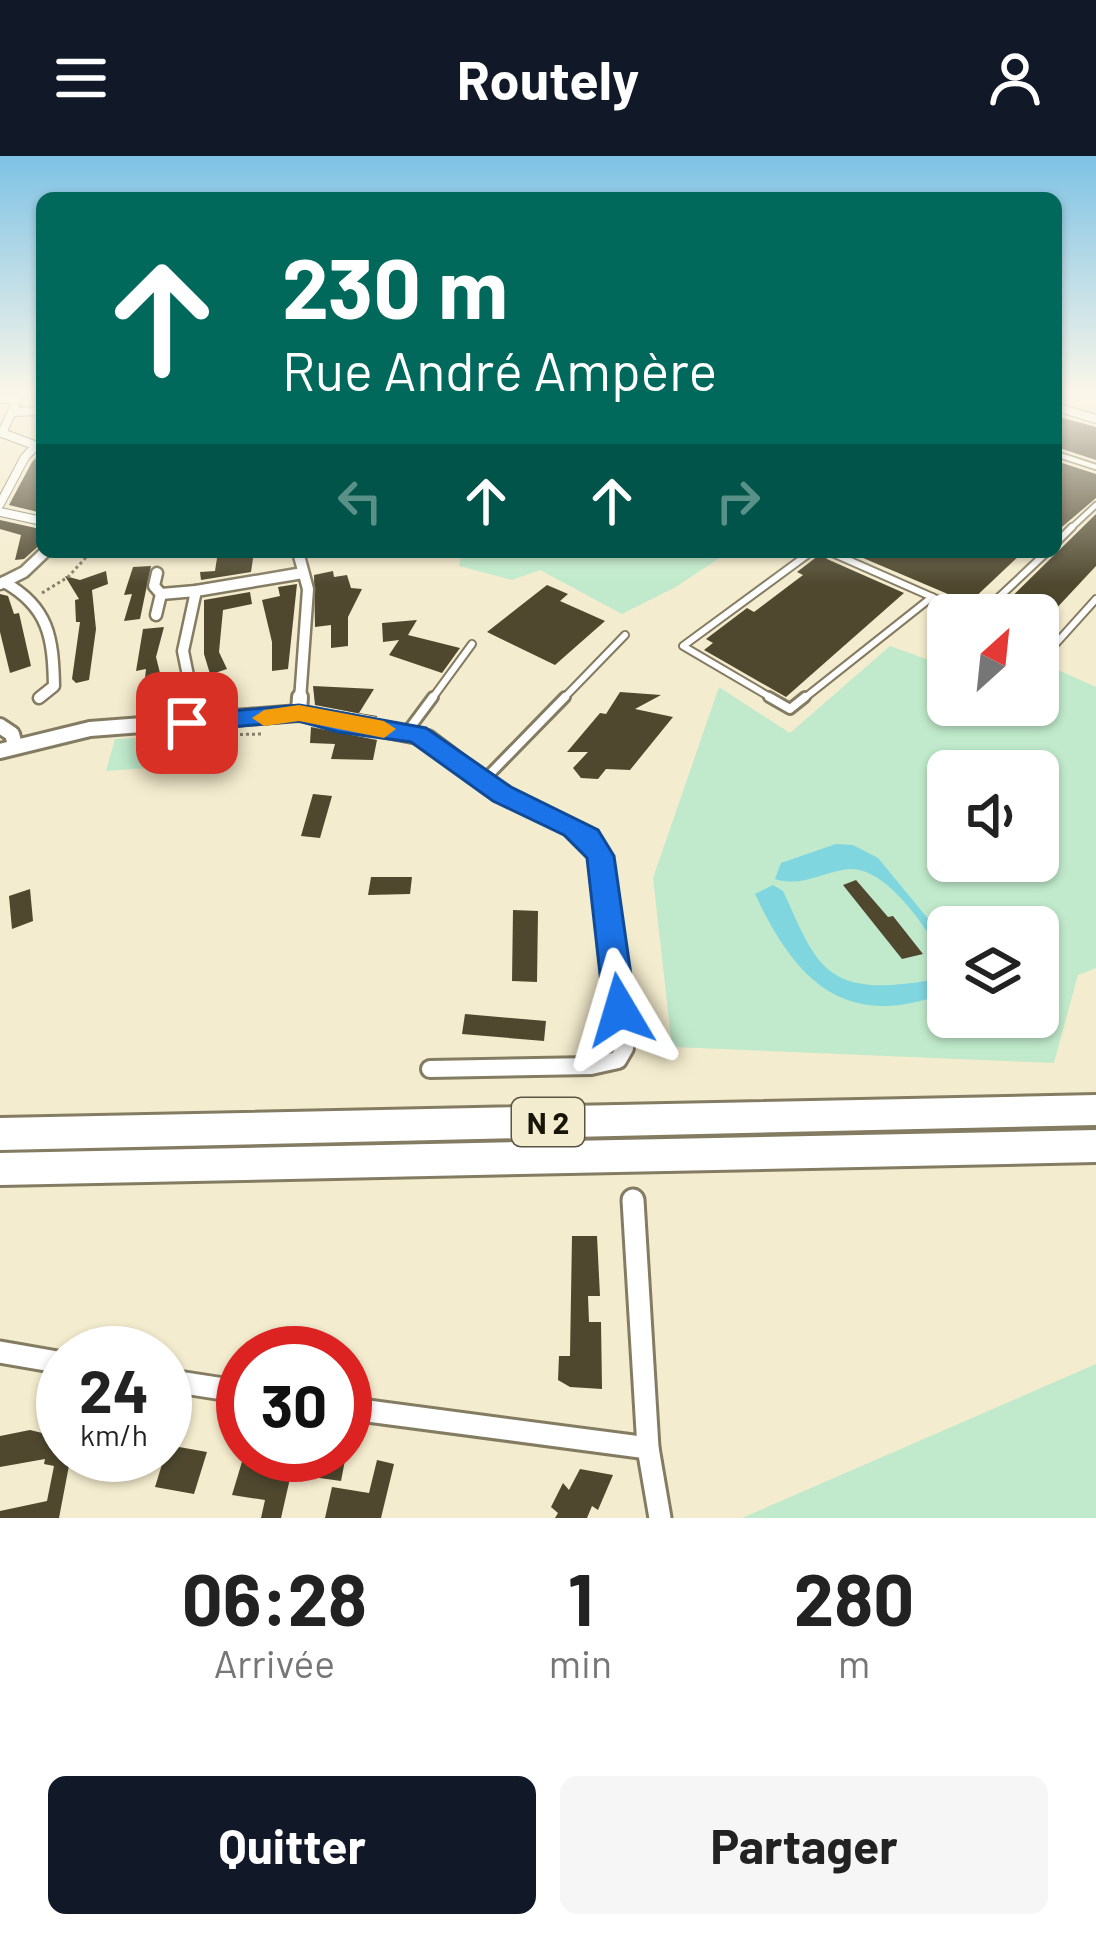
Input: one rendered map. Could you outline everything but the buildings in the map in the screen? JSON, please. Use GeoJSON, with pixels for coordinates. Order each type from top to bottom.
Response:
{"type":"FeatureCollection","features":[{"type":"Feature","properties":{"kind":"highway","name":"N 2"},"geometry":{"type":"LineString","coordinates":[[0,1134],[1096,1111]]}},
{"type":"Feature","properties":{"kind":"highway","name":"N 2"},"geometry":{"type":"LineString","coordinates":[[0,1169],[1096,1146]]}},
{"type":"Feature","properties":{"kind":"street"},"geometry":{"type":"LineString","coordinates":[[23,458],[0,508],[36,518]]}},
{"type":"Feature","properties":{"kind":"street"},"geometry":{"type":"LineString","coordinates":[[0,478],[18,476]]}},
{"type":"Feature","properties":{"kind":"street"},"geometry":{"type":"LineString","coordinates":[[2,583],[37,558]]}},
{"type":"Feature","properties":{"kind":"street"},"geometry":{"type":"LineString","coordinates":[[299,558],[308,618],[299,713]]}},
{"type":"Feature","properties":{"kind":"street"},"geometry":{"type":"LineString","coordinates":[[158,573],[154,586],[161,594]]}},
{"type":"Feature","properties":{"kind":"street"},"geometry":{"type":"LineString","coordinates":[[161,594],[303,573]]}},
{"type":"Feature","properties":{"kind":"street"},"geometry":{"type":"LineString","coordinates":[[2,583],[35,597],[47,617],[54,686],[39,698]]}},
{"type":"Feature","properties":{"kind":"street"},"geometry":{"type":"LineString","coordinates":[[187,723],[195,692],[183,651],[196,591]]}},
{"type":"Feature","properties":{"kind":"street"},"geometry":{"type":"LineString","coordinates":[[156,615],[161,594]]}},
{"type":"Feature","properties":{"kind":"street"},"geometry":{"type":"LineString","coordinates":[[0,751],[90,729],[299,713],[428,738],[502,794],[574,828],[596,848],[625,1048],[618,1060],[591,1066],[430,1069]]}},
{"type":"Feature","properties":{"kind":"street"},"geometry":{"type":"LineString","coordinates":[[0,727],[12,734],[15,746]]}},
{"type":"Feature","properties":{"kind":"street"},"geometry":{"type":"LineString","coordinates":[[633,1201],[648,1448],[660,1518]]}},
{"type":"Feature","properties":{"kind":"street"},"geometry":{"type":"LineString","coordinates":[[0,1352],[36,1358]]}},
{"type":"Feature","properties":{"kind":"street"},"geometry":{"type":"LineString","coordinates":[[372,1412],[648,1448]]}},
{"type":"Feature","properties":{"kind":"lane"},"geometry":{"type":"LineString","coordinates":[[1067,458],[1096,467]]}},
{"type":"Feature","properties":{"kind":"lane"},"geometry":{"type":"LineString","coordinates":[[1062,537],[1096,505]]}},
{"type":"Feature","properties":{"kind":"lane"},"geometry":{"type":"LineString","coordinates":[[804,558],[683,646],[790,709],[927,601]]}},
{"type":"Feature","properties":{"kind":"lane"},"geometry":{"type":"LineString","coordinates":[[844,558],[927,595]]}},
{"type":"Feature","properties":{"kind":"lane"},"geometry":{"type":"LineString","coordinates":[[1000,594],[1040,558]]}},
{"type":"Feature","properties":{"kind":"lane"},"geometry":{"type":"LineString","coordinates":[[1059,640],[1096,599]]}},
{"type":"Feature","properties":{"kind":"lane"},"geometry":{"type":"LineString","coordinates":[[484,780],[625,635]]}},
{"type":"Feature","properties":{"kind":"lane"},"geometry":{"type":"LineString","coordinates":[[407,732],[472,644]]}},
{"type":"Feature","properties":{"kind":"path"},"geometry":{"type":"LineString","coordinates":[[35,597],[68,577],[85,558]]}},
{"type":"Feature","properties":{"kind":"green space"},"geometry":{"type":"Polygon","coordinates":[[[461,558],[720,558],[622,614],[540,570],[512,580],[459,566],[461,558]]]}},
{"type":"Feature","properties":{"kind":"green space"},"geometry":{"type":"Polygon","coordinates":[[[890,646],[927,659],[927,726],[1059,726],[1059,670],[1096,687],[1096,968],[1078,975],[1054,1063],[672,1047],[653,878],[719,687],[790,733],[890,646]]]}},
{"type":"Feature","properties":{"kind":"green space"},"geometry":{"type":"Polygon","coordinates":[[[210,735],[204,764],[106,771],[115,739],[210,735]]]}},
{"type":"Feature","properties":{"kind":"green space"},"geometry":{"type":"Polygon","coordinates":[[[1096,1364],[1096,1518],[742,1518],[1096,1364]]]}},
{"type":"Feature","properties":{"kind":"water"},"geometry":{"type":"Polygon","coordinates":[[[836,844],[853,845],[878,858],[927,918],[927,932],[894,892],[865,871],[840,870],[795,882],[775,879],[781,863],[836,844]]]}},
{"type":"Feature","properties":{"kind":"water"},"geometry":{"type":"Polygon","coordinates":[[[773,885],[783,891],[813,951],[837,975],[876,985],[927,980],[927,998],[881,1006],[853,1002],[829,991],[788,952],[755,894],[773,885]]]}},
{"type":"Feature","properties":{"kind":"slow traffic"},"geometry":{"type":"LineString","coordinates":[[264,718],[299,713],[384,729]]}},
{"type":"Feature","properties":{"kind":"route"},"geometry":{"type":"LineString","coordinates":[[187,723],[299,713],[338,724],[418,734],[502,794],[588,837],[600,856],[620,1010]]}}]}
